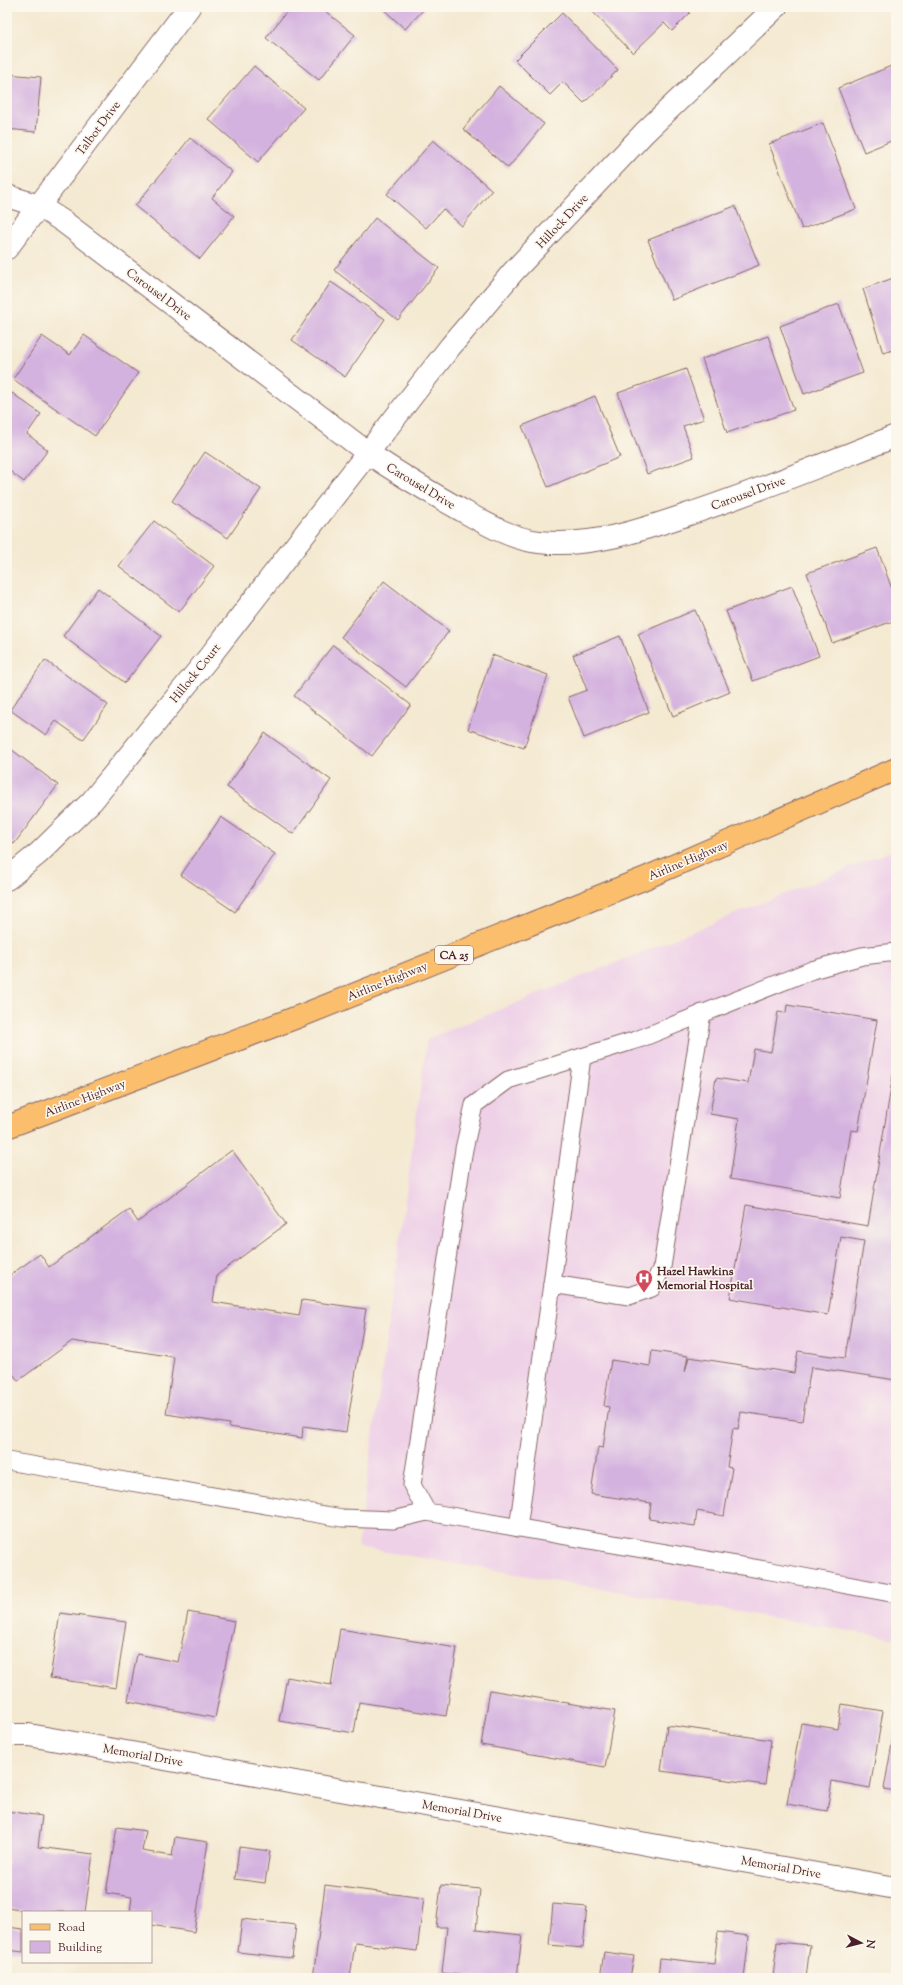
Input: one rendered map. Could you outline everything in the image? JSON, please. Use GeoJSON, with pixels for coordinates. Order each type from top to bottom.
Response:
{"type":"FeatureCollection","features":[{"type":"Feature","properties":{"kind":"main road","name":"Airline Highway"},"geometry":{"type":"LineString","coordinates":[[7,1127],[308,1013],[643,879],[896,769]]}},
{"type":"Feature","properties":{"kind":"street","name":"Talbot Drive"},"geometry":{"type":"LineString","coordinates":[[7,248],[189,7]]}},
{"type":"Feature","properties":{"kind":"street","name":"Hillock Drive"},"geometry":{"type":"LineString","coordinates":[[368,453],[450,347],[513,272],[645,132],[776,7]]}},
{"type":"Feature","properties":{"kind":"street","name":"Carousel Drive"},"geometry":{"type":"LineString","coordinates":[[7,196],[39,206],[64,222],[368,453],[421,488],[490,526],[514,536],[538,542],[565,543],[590,541],[618,535],[659,524],[728,501],[896,436]]}},
{"type":"Feature","properties":{"kind":"street","name":"Hillock Court"},"geometry":{"type":"LineString","coordinates":[[7,879],[39,853],[92,801],[210,656],[368,453]]}},
{"type":"Feature","properties":{"kind":"street","name":"Memorial Drive"},"geometry":{"type":"LineString","coordinates":[[7,1735],[29,1735],[896,1888]]}},
{"type":"Feature","properties":{"kind":"lane"},"geometry":{"type":"LineString","coordinates":[[427,1512],[412,1485],[463,1157],[474,1105],[508,1080],[638,1039],[812,970],[862,956],[896,952]]}},
{"type":"Feature","properties":{"kind":"lane"},"geometry":{"type":"LineString","coordinates":[[552,1284],[629,1296],[652,1288],[662,1267],[702,1013]]}},
{"type":"Feature","properties":{"kind":"lane"},"geometry":{"type":"LineString","coordinates":[[518,1528],[582,1057]]}},
{"type":"Feature","properties":{"kind":"lane"},"geometry":{"type":"LineString","coordinates":[[7,1461],[342,1518],[394,1520],[427,1512],[896,1594]]}},
{"type":"Feature","properties":{"kind":"shaded area","name":"Hazel Hawkins Memorial Hospital"},"geometry":{"type":"Polygon","coordinates":[[[896,849],[896,1639],[358,1547],[427,1039],[896,849]]]}},
{"type":"Feature","properties":{"kind":"building"},"geometry":{"type":"Polygon","coordinates":[[[290,7],[320,7],[355,35],[319,80],[266,38],[290,7]]]}},
{"type":"Feature","properties":{"kind":"building"},"geometry":{"type":"Polygon","coordinates":[[[381,7],[426,7],[405,29],[381,7]]]}},
{"type":"Feature","properties":{"kind":"building"},"geometry":{"type":"Polygon","coordinates":[[[588,7],[685,7],[690,13],[672,31],[664,23],[633,53],[588,7]]]}},
{"type":"Feature","properties":{"kind":"building"},"geometry":{"type":"Polygon","coordinates":[[[562,13],[618,70],[584,103],[563,82],[550,95],[515,60],[562,13]]]}},
{"type":"Feature","properties":{"kind":"building"},"geometry":{"type":"Polygon","coordinates":[[[896,64],[896,139],[864,152],[838,88],[896,64]]]}},
{"type":"Feature","properties":{"kind":"building"},"geometry":{"type":"Polygon","coordinates":[[[254,66],[304,108],[258,162],[208,119],[254,66]]]}},
{"type":"Feature","properties":{"kind":"building"},"geometry":{"type":"Polygon","coordinates":[[[7,74],[41,77],[36,132],[7,129],[7,74]]]}},
{"type":"Feature","properties":{"kind":"building"},"geometry":{"type":"Polygon","coordinates":[[[499,86],[544,124],[508,168],[463,129],[499,86]]]}},
{"type":"Feature","properties":{"kind":"building"},"geometry":{"type":"Polygon","coordinates":[[[823,123],[856,209],[802,229],[769,144],[823,123]]]}},
{"type":"Feature","properties":{"kind":"building"},"geometry":{"type":"Polygon","coordinates":[[[190,138],[232,172],[212,198],[234,216],[200,259],[135,206],[190,138]]]}},
{"type":"Feature","properties":{"kind":"building"},"geometry":{"type":"Polygon","coordinates":[[[433,140],[492,190],[462,226],[443,209],[426,228],[387,194],[433,140]]]}},
{"type":"Feature","properties":{"kind":"building"},"geometry":{"type":"Polygon","coordinates":[[[735,206],[759,265],[672,300],[648,240],[735,206]]]}},
{"type":"Feature","properties":{"kind":"building"},"geometry":{"type":"Polygon","coordinates":[[[375,218],[439,268],[398,320],[334,270],[375,218]]]}},
{"type":"Feature","properties":{"kind":"building"},"geometry":{"type":"Polygon","coordinates":[[[896,277],[896,349],[883,353],[863,289],[896,277]]]}},
{"type":"Feature","properties":{"kind":"building"},"geometry":{"type":"Polygon","coordinates":[[[331,282],[385,319],[345,377],[292,340],[331,282]]]}},
{"type":"Feature","properties":{"kind":"building"},"geometry":{"type":"Polygon","coordinates":[[[839,304],[863,373],[804,394],[780,326],[839,304]]]}},
{"type":"Feature","properties":{"kind":"building"},"geometry":{"type":"Polygon","coordinates":[[[84,335],[138,373],[95,436],[13,379],[42,336],[70,355],[84,335]]]}},
{"type":"Feature","properties":{"kind":"building"},"geometry":{"type":"Polygon","coordinates":[[[768,336],[794,410],[727,433],[702,359],[768,336]]]}},
{"type":"Feature","properties":{"kind":"building"},"geometry":{"type":"Polygon","coordinates":[[[686,369],[704,419],[683,426],[694,457],[647,474],[618,393],[686,369]]]}},
{"type":"Feature","properties":{"kind":"building"},"geometry":{"type":"Polygon","coordinates":[[[12,393],[41,414],[27,434],[48,450],[24,482],[7,469],[7,400],[12,393]]]}},
{"type":"Feature","properties":{"kind":"building"},"geometry":{"type":"Polygon","coordinates":[[[595,396],[620,457],[548,487],[522,426],[595,396]]]}},
{"type":"Feature","properties":{"kind":"building"},"geometry":{"type":"Polygon","coordinates":[[[205,452],[261,489],[228,538],[172,501],[205,452]]]}},
{"type":"Feature","properties":{"kind":"building"},"geometry":{"type":"Polygon","coordinates":[[[154,521],[214,566],[179,612],[119,566],[154,521]]]}},
{"type":"Feature","properties":{"kind":"building"},"geometry":{"type":"Polygon","coordinates":[[[877,548],[896,600],[896,620],[832,643],[807,573],[877,548]]]}},
{"type":"Feature","properties":{"kind":"building"},"geometry":{"type":"Polygon","coordinates":[[[384,581],[449,631],[406,687],[341,637],[384,581]]]}},
{"type":"Feature","properties":{"kind":"building"},"geometry":{"type":"Polygon","coordinates":[[[792,586],[819,656],[753,681],[726,611],[792,586]]]}},
{"type":"Feature","properties":{"kind":"building"},"geometry":{"type":"Polygon","coordinates":[[[98,588],[161,636],[125,683],[63,636],[98,588]]]}},
{"type":"Feature","properties":{"kind":"building"},"geometry":{"type":"Polygon","coordinates":[[[695,610],[730,692],[673,716],[638,634],[695,610]]]}},
{"type":"Feature","properties":{"kind":"building"},"geometry":{"type":"Polygon","coordinates":[[[620,636],[649,712],[584,738],[568,697],[587,690],[573,655],[620,636]]]}},
{"type":"Feature","properties":{"kind":"building"},"geometry":{"type":"Polygon","coordinates":[[[333,645],[411,705],[372,756],[294,696],[333,645]]]}},
{"type":"Feature","properties":{"kind":"building"},"geometry":{"type":"Polygon","coordinates":[[[492,655],[548,675],[524,748],[468,729],[492,655]]]}},
{"type":"Feature","properties":{"kind":"building"},"geometry":{"type":"Polygon","coordinates":[[[45,660],[108,705],[83,740],[56,721],[46,735],[10,710],[45,660]]]}},
{"type":"Feature","properties":{"kind":"building"},"geometry":{"type":"Polygon","coordinates":[[[265,733],[331,780],[293,834],[227,787],[265,733]]]}},
{"type":"Feature","properties":{"kind":"building"},"geometry":{"type":"Polygon","coordinates":[[[7,746],[58,785],[14,844],[7,838],[7,746]]]}},
{"type":"Feature","properties":{"kind":"building"},"geometry":{"type":"Polygon","coordinates":[[[221,817],[275,854],[235,912],[181,875],[221,817]]]}},
{"type":"Feature","properties":{"kind":"building"},"geometry":{"type":"Polygon","coordinates":[[[787,1005],[877,1020],[858,1131],[851,1130],[840,1198],[730,1179],[739,1119],[710,1114],[716,1078],[748,1083],[754,1049],[771,1052],[778,1012],[786,1013],[787,1005]]]}},
{"type":"Feature","properties":{"kind":"building"},"geometry":{"type":"Polygon","coordinates":[[[895,1063],[896,1380],[811,1367],[802,1421],[741,1412],[738,1429],[733,1428],[727,1467],[732,1468],[724,1516],[697,1511],[695,1526],[649,1519],[651,1503],[591,1494],[598,1447],[603,1448],[609,1407],[604,1406],[611,1360],[650,1366],[652,1351],[688,1356],[685,1372],[689,1357],[794,1373],[798,1351],[845,1358],[864,1241],[841,1237],[828,1315],[730,1298],[746,1205],[868,1226],[895,1063]]]}},
{"type":"Feature","properties":{"kind":"building"},"geometry":{"type":"Polygon","coordinates":[[[232,1150],[286,1224],[217,1275],[213,1302],[299,1316],[302,1300],[366,1309],[346,1432],[303,1426],[302,1438],[229,1427],[230,1424],[166,1414],[174,1357],[72,1341],[18,1381],[9,1368],[7,1369],[7,1277],[40,1254],[49,1267],[129,1209],[138,1222],[232,1150]]]}},
{"type":"Feature","properties":{"kind":"building"},"geometry":{"type":"Polygon","coordinates":[[[188,1612],[234,1621],[215,1718],[128,1701],[137,1654],[178,1662],[188,1612]]]}},
{"type":"Feature","properties":{"kind":"building"},"geometry":{"type":"Polygon","coordinates":[[[60,1613],[126,1622],[116,1688],[50,1678],[60,1613]]]}},
{"type":"Feature","properties":{"kind":"building"},"geometry":{"type":"Polygon","coordinates":[[[340,1629],[457,1648],[446,1716],[359,1702],[354,1733],[279,1721],[287,1677],[331,1685],[340,1629]]]}},
{"type":"Feature","properties":{"kind":"building"},"geometry":{"type":"Polygon","coordinates":[[[490,1690],[615,1711],[605,1767],[481,1745],[490,1690]]]}},
{"type":"Feature","properties":{"kind":"building"},"geometry":{"type":"Polygon","coordinates":[[[842,1704],[883,1711],[870,1788],[832,1781],[827,1811],[787,1804],[801,1723],[838,1729],[842,1704]]]}},
{"type":"Feature","properties":{"kind":"building"},"geometry":{"type":"Polygon","coordinates":[[[667,1725],[771,1740],[765,1785],[661,1771],[667,1725]]]}},
{"type":"Feature","properties":{"kind":"building"},"geometry":{"type":"Polygon","coordinates":[[[896,1727],[896,1791],[884,1789],[896,1727]]]}},
{"type":"Feature","properties":{"kind":"building"},"geometry":{"type":"Polygon","coordinates":[[[7,1811],[42,1816],[38,1847],[93,1854],[85,1911],[26,1911],[7,1908],[7,1811]]]}},
{"type":"Feature","properties":{"kind":"building"},"geometry":{"type":"Polygon","coordinates":[[[117,1827],[146,1831],[142,1851],[172,1856],[175,1837],[208,1842],[194,1932],[152,1925],[152,1911],[130,1911],[132,1897],[106,1893],[117,1827]]]}},
{"type":"Feature","properties":{"kind":"building"},"geometry":{"type":"Polygon","coordinates":[[[239,1847],[270,1851],[265,1883],[235,1879],[239,1847]]]}},
{"type":"Feature","properties":{"kind":"building"},"geometry":{"type":"Polygon","coordinates":[[[325,1885],[424,1898],[417,1951],[355,1943],[350,1978],[313,1978],[325,1885]]]}},
{"type":"Feature","properties":{"kind":"building"},"geometry":{"type":"Polygon","coordinates":[[[441,1885],[480,1889],[476,1930],[522,1935],[517,1978],[483,1978],[442,1973],[447,1927],[436,1927],[441,1885]]]}},
{"type":"Feature","properties":{"kind":"building"},"geometry":{"type":"Polygon","coordinates":[[[553,1904],[587,1907],[583,1948],[549,1945],[553,1904]]]}},
{"type":"Feature","properties":{"kind":"building"},"geometry":{"type":"Polygon","coordinates":[[[242,1919],[296,1925],[292,1958],[238,1952],[242,1919]]]}},
{"type":"Feature","properties":{"kind":"building"},"geometry":{"type":"Polygon","coordinates":[[[7,1927],[22,1929],[22,1952],[7,1950],[7,1927]]]}},
{"type":"Feature","properties":{"kind":"building"},"geometry":{"type":"Polygon","coordinates":[[[718,1932],[749,1936],[744,1978],[658,1978],[660,1958],[714,1964],[718,1932]]]}},
{"type":"Feature","properties":{"kind":"building"},"geometry":{"type":"Polygon","coordinates":[[[777,1942],[810,1945],[806,1978],[773,1978],[777,1942]]]}},
{"type":"Feature","properties":{"kind":"building"},"geometry":{"type":"Polygon","coordinates":[[[604,1952],[634,1956],[630,1978],[600,1978],[604,1952]]]}},
{"type":"Feature","properties":{"kind":"place","name":"Hazel Hawkins Memorial Hospital"},"geometry":{"type":"Point","coordinates":[644,1293]}}]}
